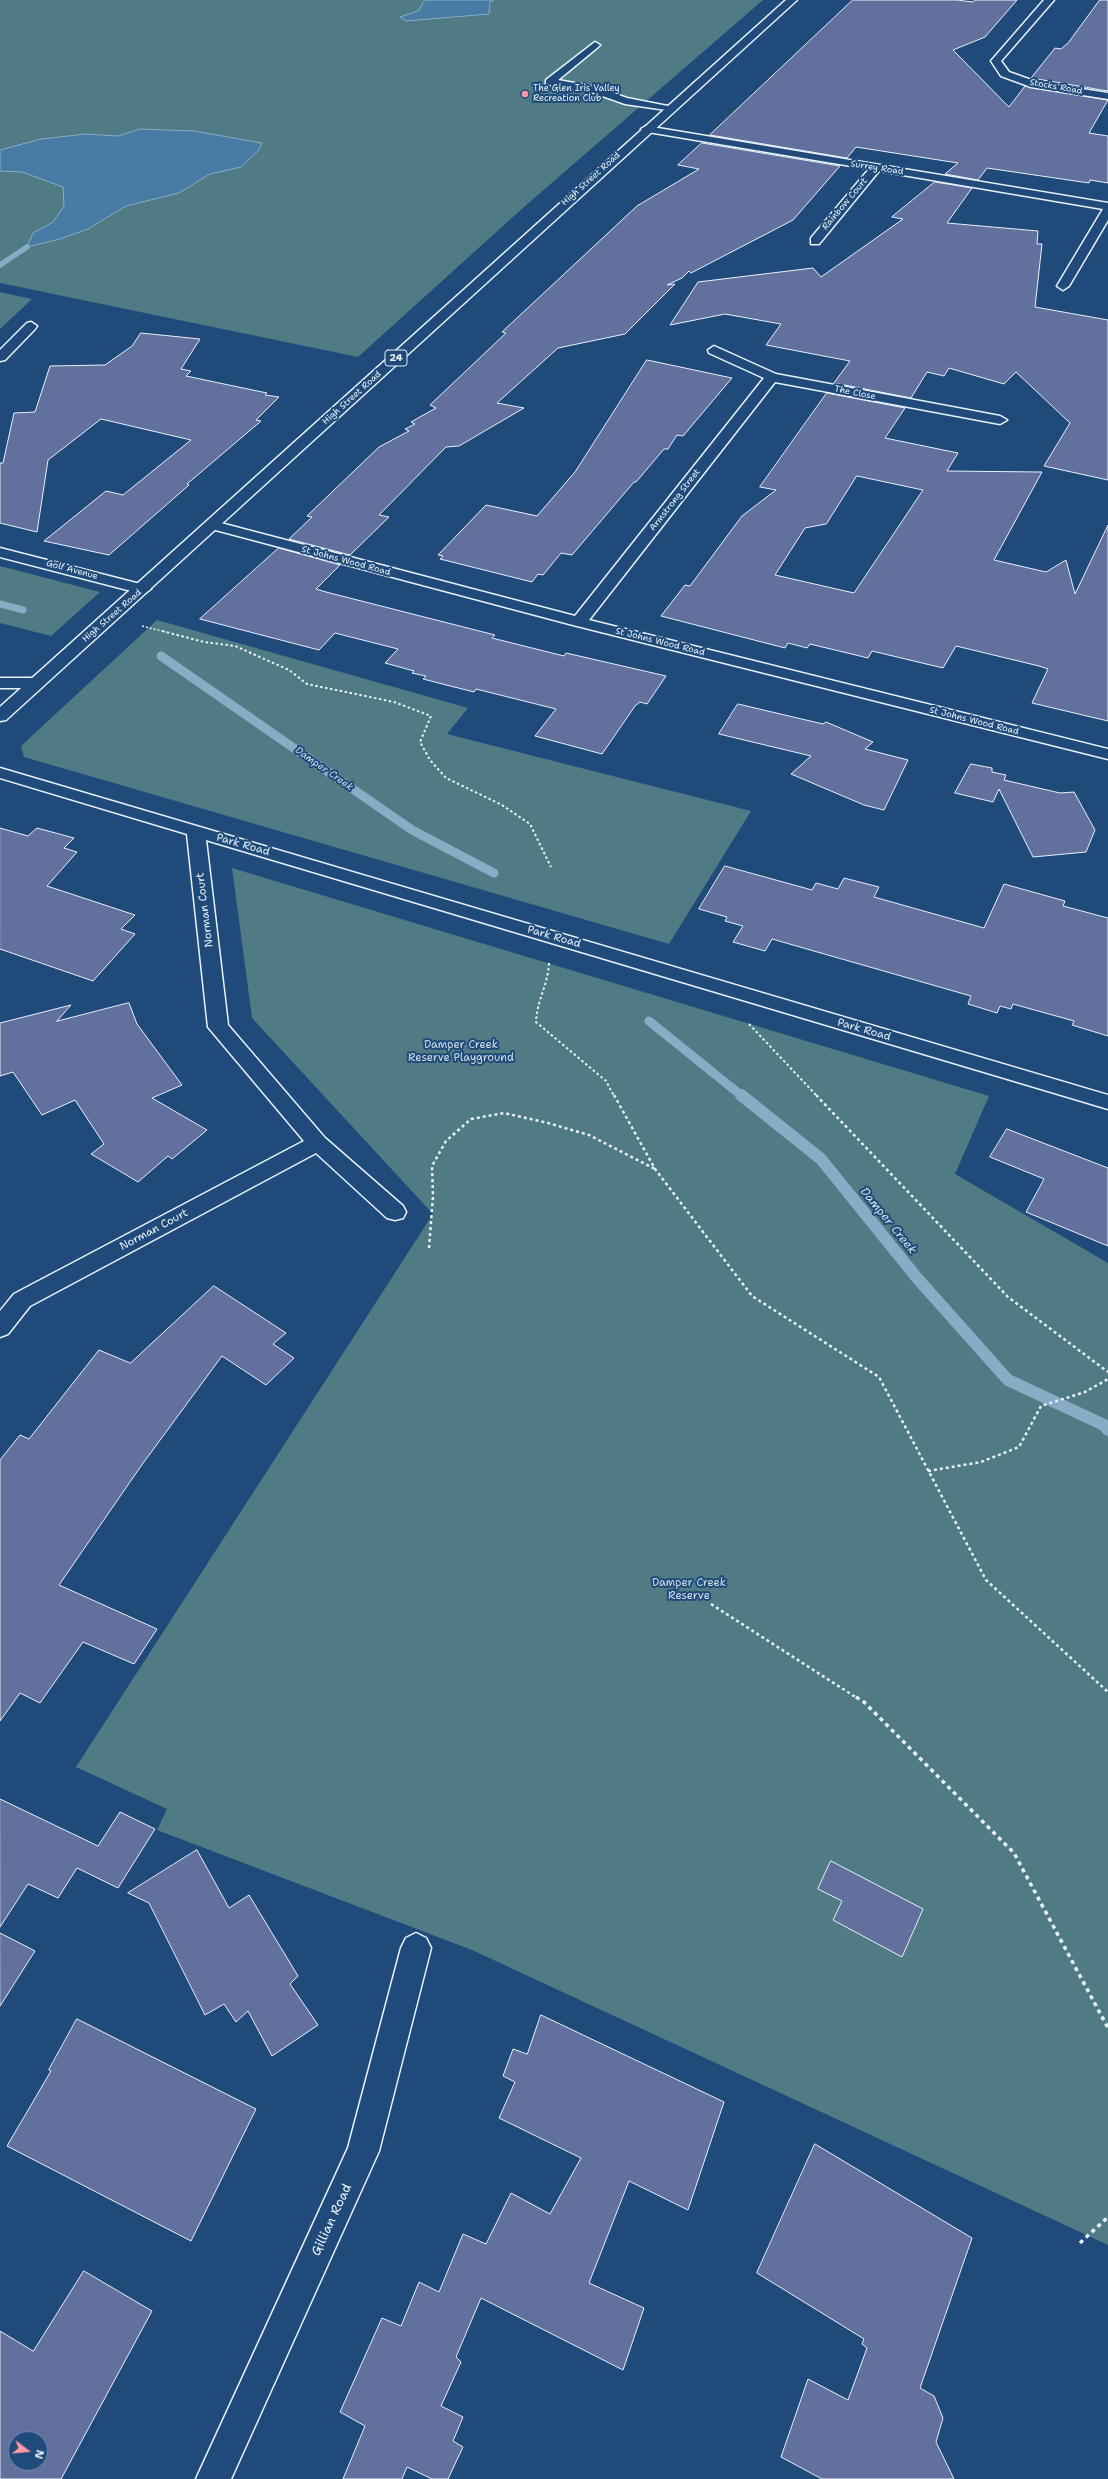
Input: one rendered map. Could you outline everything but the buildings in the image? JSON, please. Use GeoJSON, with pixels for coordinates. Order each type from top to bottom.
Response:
{"type":"FeatureCollection","features":[{"type":"Feature","properties":{"kind":"street","name":"High Street Road"},"geometry":{"type":"LineString","coordinates":[[0,716],[143,589],[669,108],[792,0]]}},
{"type":"Feature","properties":{"kind":"street","name":"Stocks Road"},"geometry":{"type":"LineString","coordinates":[[1049,0],[996,61],[1005,74],[1035,85],[1108,96]]}},
{"type":"Feature","properties":{"kind":"street"},"geometry":{"type":"LineString","coordinates":[[595,45],[550,82],[596,90],[625,101],[669,108]]}},
{"type":"Feature","properties":{"kind":"street","name":"Surrey Road"},"geometry":{"type":"LineString","coordinates":[[646,129],[1108,206]]}},
{"type":"Feature","properties":{"kind":"street","name":"Rainbow Court"},"geometry":{"type":"LineString","coordinates":[[815,241],[876,168]]}},
{"type":"Feature","properties":{"kind":"street"},"geometry":{"type":"LineString","coordinates":[[1063,286],[1108,210]]}},
{"type":"Feature","properties":{"kind":"street"},"geometry":{"type":"LineString","coordinates":[[0,357],[31,326]]}},
{"type":"Feature","properties":{"kind":"street","name":"The Close"},"geometry":{"type":"LineString","coordinates":[[714,350],[772,377],[1000,420]]}},
{"type":"Feature","properties":{"kind":"street","name":"Armstrong Street"},"geometry":{"type":"LineString","coordinates":[[579,622],[772,377]]}},
{"type":"Feature","properties":{"kind":"street","name":"St Johns Wood Road"},"geometry":{"type":"LineString","coordinates":[[213,525],[579,622],[1108,754]]}},
{"type":"Feature","properties":{"kind":"street","name":"Golf Avenue"},"geometry":{"type":"LineString","coordinates":[[0,552],[143,589]]}},
{"type":"Feature","properties":{"kind":"street"},"geometry":{"type":"LineString","coordinates":[[0,683],[37,683]]}},
{"type":"Feature","properties":{"kind":"street","name":"Park Road"},"geometry":{"type":"LineString","coordinates":[[0,773],[1108,1102]]}},
{"type":"Feature","properties":{"kind":"street","name":"Norman Court"},"geometry":{"type":"LineString","coordinates":[[196,831],[218,1027],[318,1142],[396,1212]]}},
{"type":"Feature","properties":{"kind":"street","name":"Norman Court"},"geometry":{"type":"LineString","coordinates":[[0,1328],[22,1300],[318,1142]]}},
{"type":"Feature","properties":{"kind":"street","name":"Gillian Road"},"geometry":{"type":"LineString","coordinates":[[213,2479],[363,2151],[416,1948]]}},
{"type":"Feature","properties":{"kind":"path"},"geometry":{"type":"LineString","coordinates":[[142,626],[173,632],[204,642],[235,646],[289,670],[307,684],[394,702],[431,716],[420,742],[430,760],[446,778],[502,805],[530,824],[551,867]]}},
{"type":"Feature","properties":{"kind":"path"},"geometry":{"type":"LineString","coordinates":[[550,936],[548,981],[537,1004],[536,1022],[606,1082],[655,1169],[752,1296],[879,1377],[986,1580],[1108,1692]]}},
{"type":"Feature","properties":{"kind":"path"},"geometry":{"type":"LineString","coordinates":[[743,994],[748,1024],[1008,1297],[1108,1372]]}},
{"type":"Feature","properties":{"kind":"path"},"geometry":{"type":"LineString","coordinates":[[429,1248],[433,1196],[432,1166],[446,1141],[470,1119],[504,1113],[548,1123],[589,1135],[655,1169]]}},
{"type":"Feature","properties":{"kind":"path"},"geometry":{"type":"LineString","coordinates":[[928,1471],[981,1462],[1019,1447],[1041,1406],[1085,1392],[1108,1380]]}},
{"type":"Feature","properties":{"kind":"path"},"geometry":{"type":"LineString","coordinates":[[711,1604],[864,1702],[1014,1853],[1108,2028]]}},
{"type":"Feature","properties":{"kind":"path"},"geometry":{"type":"LineString","coordinates":[[1080,2243],[1108,2217]]}},
{"type":"Feature","properties":{"kind":"green space"},"geometry":{"type":"Polygon","coordinates":[[[0,0],[763,0],[524,207],[358,357],[0,283],[0,0]]]}},
{"type":"Feature","properties":{"kind":"green space"},"geometry":{"type":"Polygon","coordinates":[[[0,292],[32,299],[0,329],[0,292]]]}},
{"type":"Feature","properties":{"kind":"green space"},"geometry":{"type":"Polygon","coordinates":[[[0,566],[100,592],[51,636],[0,623],[0,566]]]}},
{"type":"Feature","properties":{"kind":"green space"},"geometry":{"type":"Polygon","coordinates":[[[157,620],[468,708],[447,734],[751,811],[669,944],[24,757],[21,746],[157,620]]]}},
{"type":"Feature","properties":{"kind":"green space","name":"Damper Creek Reserve"},"geometry":{"type":"Polygon","coordinates":[[[232,868],[989,1096],[955,1174],[1108,1263],[1108,2245],[472,1950],[157,1830],[167,1809],[76,1767],[433,1214],[252,1018],[232,868]]]}},
{"type":"Feature","properties":{"kind":"water"},"geometry":{"type":"Polygon","coordinates":[[[425,0],[494,0],[490,2],[489,14],[406,21],[400,17],[418,11],[425,0]]]}},
{"type":"Feature","properties":{"kind":"water"},"geometry":{"type":"Polygon","coordinates":[[[140,129],[194,131],[262,143],[258,151],[241,167],[210,174],[179,193],[126,206],[88,229],[60,239],[27,247],[33,233],[53,222],[64,206],[63,187],[22,172],[0,171],[0,150],[41,139],[86,134],[118,136],[140,129]]]}},
{"type":"Feature","properties":{"kind":"waterway","name":"Damper Creek"},"geometry":{"type":"LineString","coordinates":[[0,265],[27,247]]}},
{"type":"Feature","properties":{"kind":"waterway","name":"Damper Creek"},"geometry":{"type":"LineString","coordinates":[[0,604],[23,610]]}},
{"type":"Feature","properties":{"kind":"waterway","name":"Damper Creek"},"geometry":{"type":"LineString","coordinates":[[161,656],[412,830],[494,873]]}},
{"type":"Feature","properties":{"kind":"waterway","name":"Damper Creek"},"geometry":{"type":"LineString","coordinates":[[649,1021],[742,1096]]}},
{"type":"Feature","properties":{"kind":"waterway","name":"Damper Creek"},"geometry":{"type":"LineString","coordinates":[[741,1095],[821,1159],[917,1278],[1008,1380],[1104,1425],[1108,1430]]}},
{"type":"Feature","properties":{"kind":"place","name":"The Glen Iris Valley Recreation Club"},"geometry":{"type":"Point","coordinates":[525,94]}},
{"type":"Feature","properties":{"kind":"park label","name":"Damper Creek Reserve Playground"},"geometry":{"type":"Point","coordinates":[461,1051]}}]}
